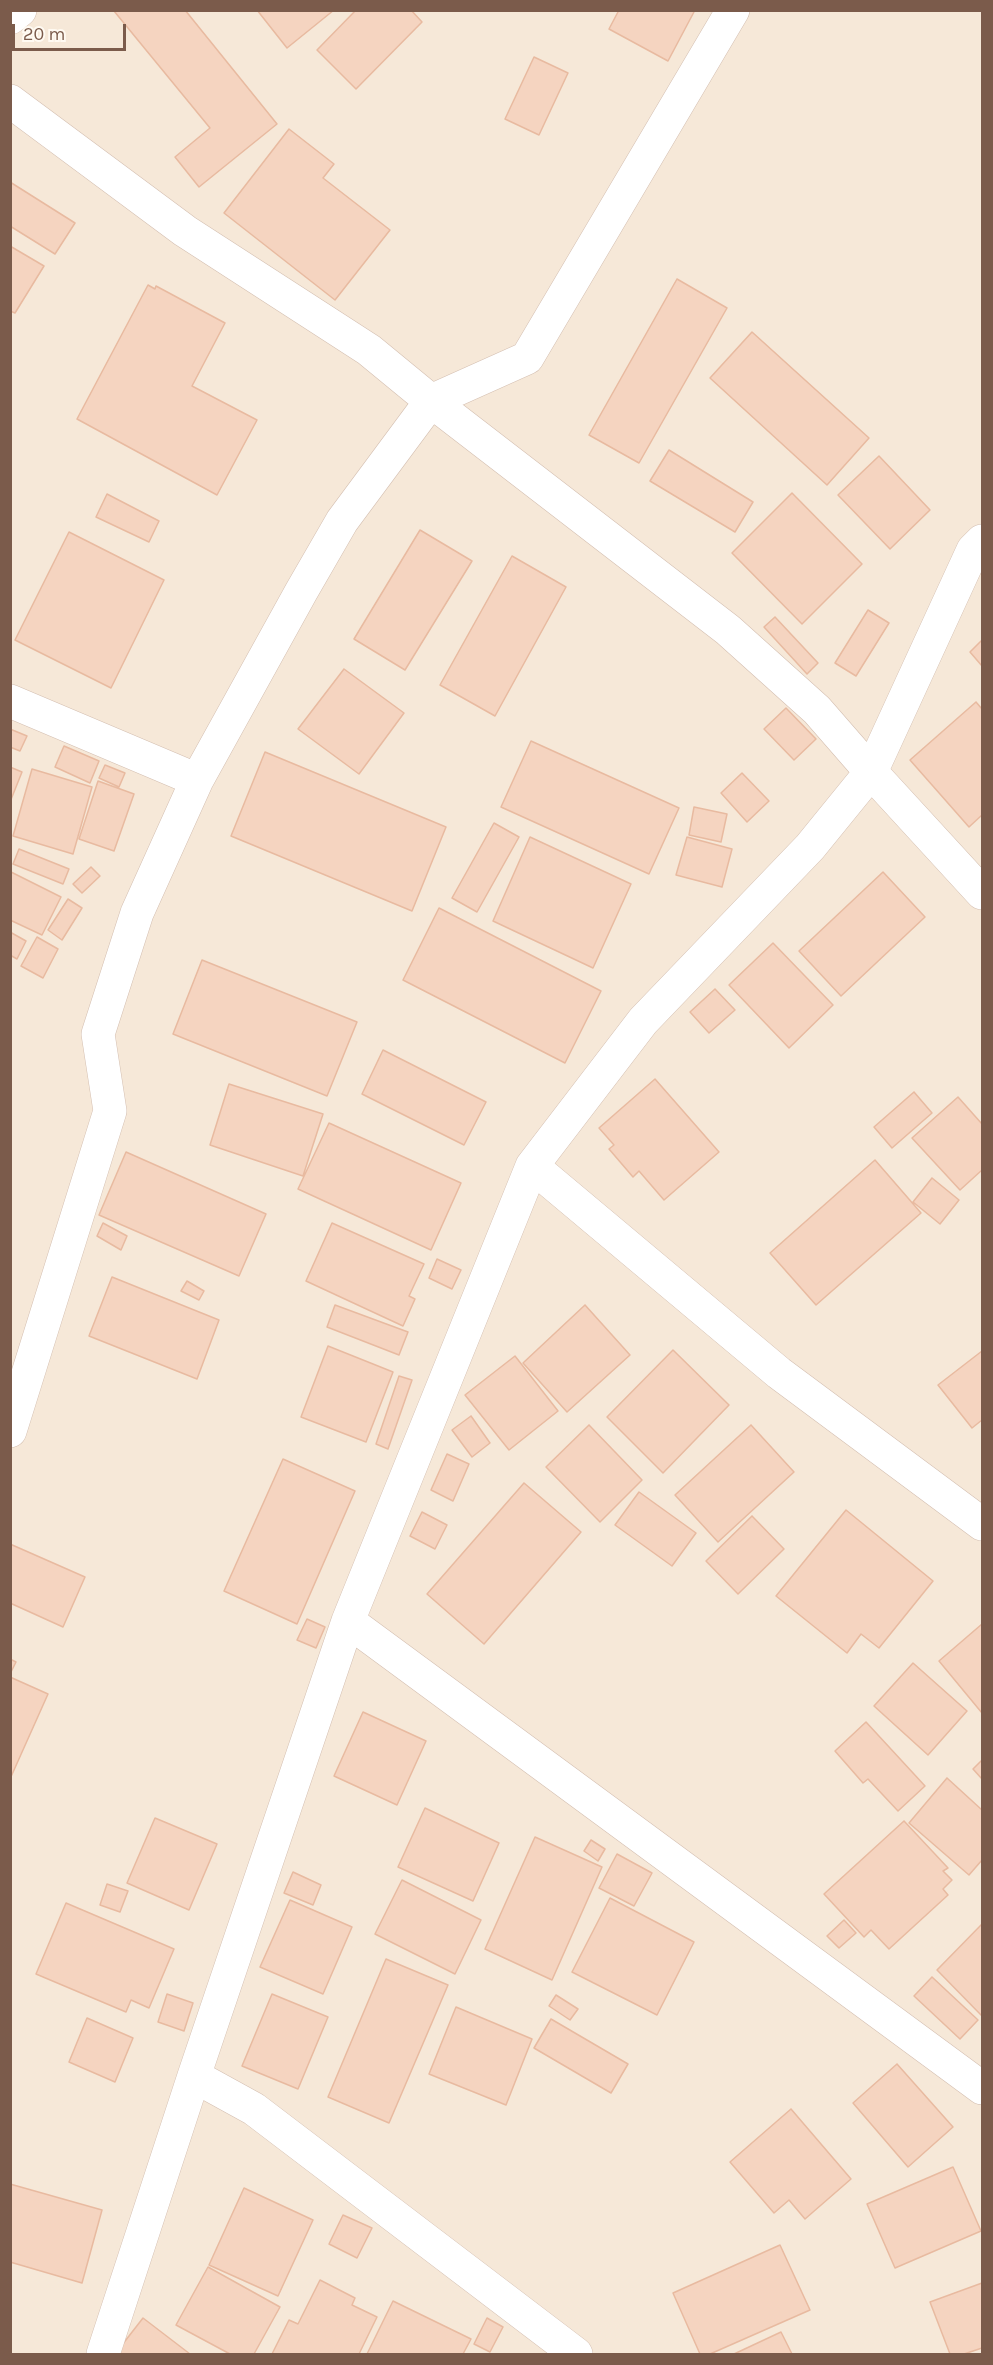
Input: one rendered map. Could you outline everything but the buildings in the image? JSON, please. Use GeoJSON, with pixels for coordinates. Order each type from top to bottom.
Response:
{"type":"FeatureCollection","features":[{"type":"Feature","properties":{"kind":"street"},"geometry":{"type":"LineString","coordinates":[[10,18],[20,10]]}},
{"type":"Feature","properties":{"kind":"street"},"geometry":{"type":"LineString","coordinates":[[10,1431],[110,1111],[98,1035],[137,913],[196,780],[342,521],[431,400],[527,358],[733,10]]}},
{"type":"Feature","properties":{"kind":"street"},"geometry":{"type":"LineString","coordinates":[[10,101],[185,231],[369,350],[728,630],[817,710],[982,893]]}},
{"type":"Feature","properties":{"kind":"street"},"geometry":{"type":"LineString","coordinates":[[103,2355],[194,2076],[348,1621],[532,1166],[642,1022],[810,847],[871,772],[973,550],[982,541]]}},
{"type":"Feature","properties":{"kind":"street"},"geometry":{"type":"LineString","coordinates":[[10,701],[196,780]]}},
{"type":"Feature","properties":{"kind":"street"},"geometry":{"type":"LineString","coordinates":[[532,1166],[779,1373],[982,1524]]}},
{"type":"Feature","properties":{"kind":"street"},"geometry":{"type":"LineString","coordinates":[[348,1621],[982,2088]]}},
{"type":"Feature","properties":{"kind":"street"},"geometry":{"type":"LineString","coordinates":[[194,2076],[254,2109],[576,2355]]}},
{"type":"Feature","properties":{"kind":"shaded area"},"geometry":{"type":"Polygon","coordinates":[[[11,11],[982,11],[982,2354],[11,2354],[11,11]]]}}]}
